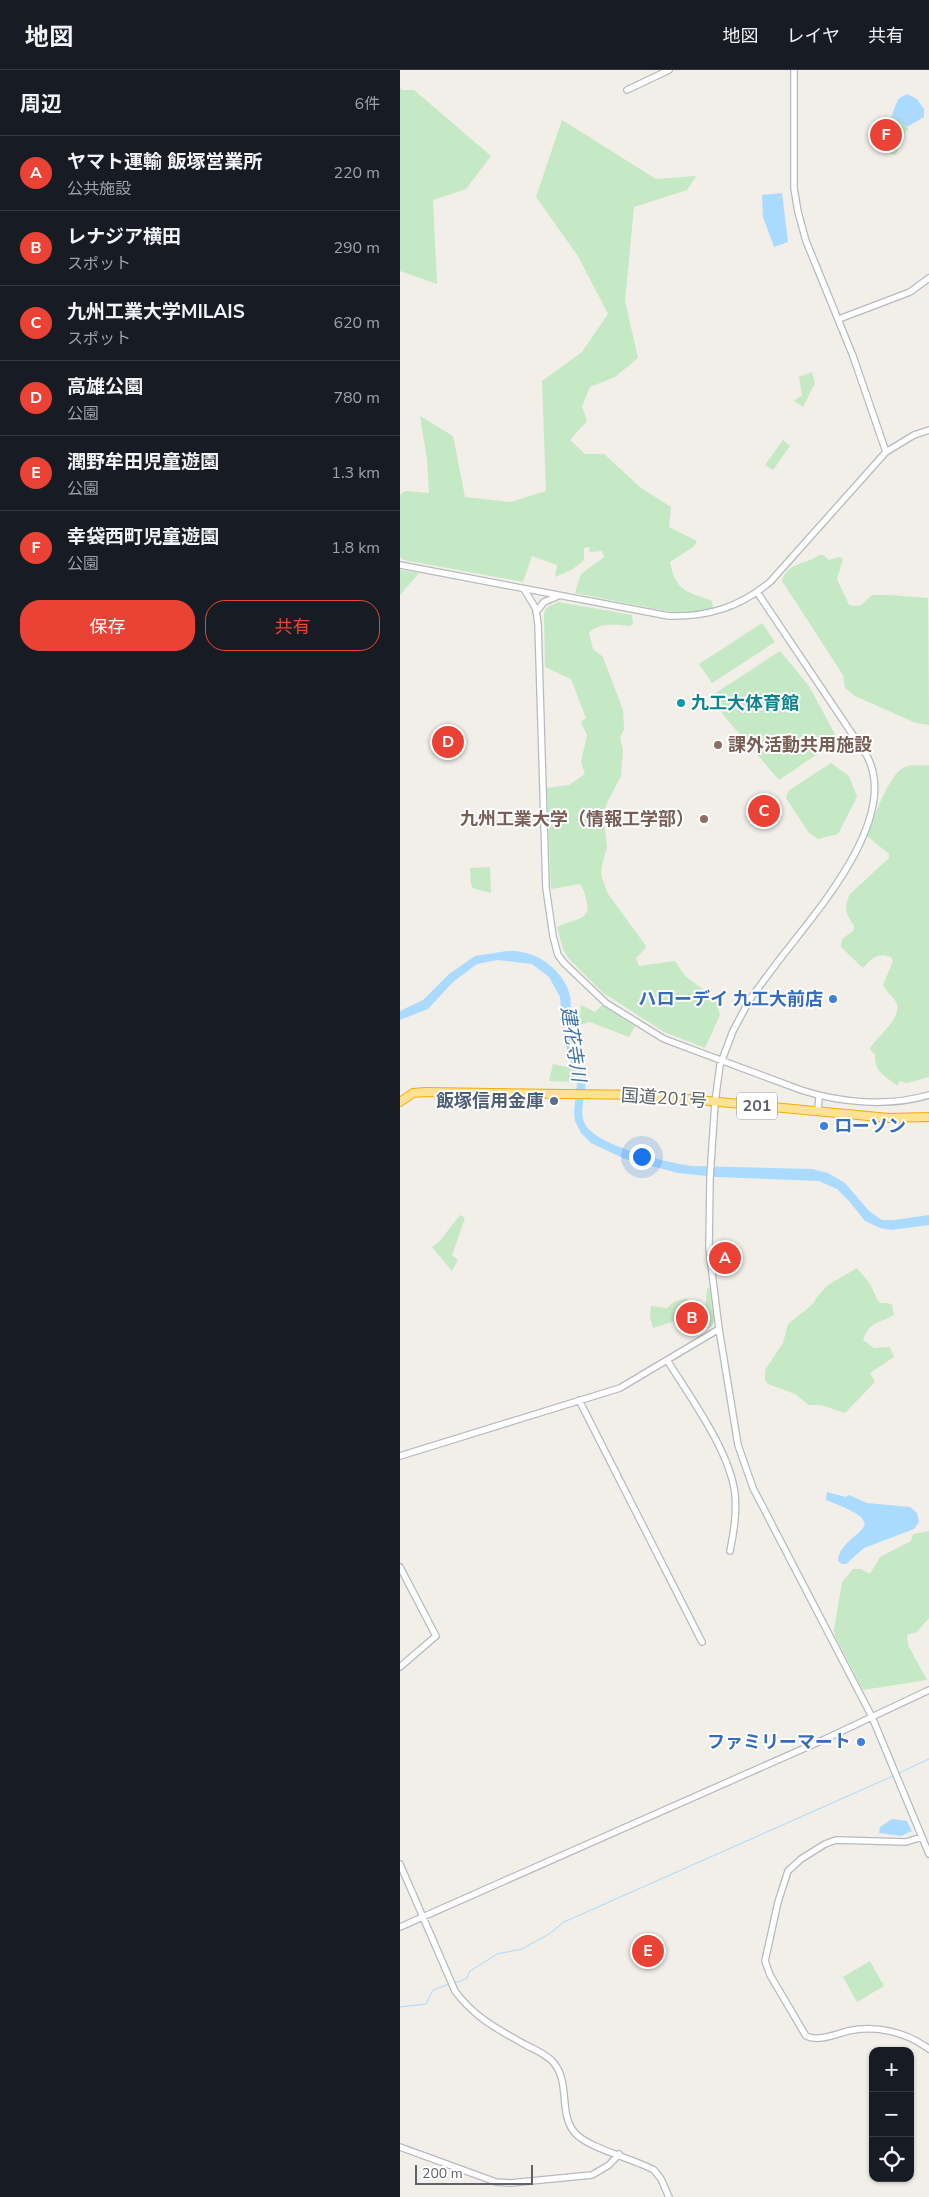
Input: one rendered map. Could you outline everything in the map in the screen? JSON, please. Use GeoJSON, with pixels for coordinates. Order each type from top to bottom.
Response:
{"type":"FeatureCollection","features":[{"type":"Feature","properties":{"kind":"highway","name":"国道201号"},"geometry":{"type":"LineString","coordinates":[[400,1102],[413,1093],[488,1092],[646,1095],[890,1118],[929,1117]]}},
{"type":"Feature","properties":{"kind":"street"},"geometry":{"type":"LineString","coordinates":[[627,90],[669,70]]}},
{"type":"Feature","properties":{"kind":"street"},"geometry":{"type":"LineString","coordinates":[[794,70],[794,181],[798,212],[806,241],[839,319],[886,452]]}},
{"type":"Feature","properties":{"kind":"street"},"geometry":{"type":"LineString","coordinates":[[839,319],[910,292],[929,278]]}},
{"type":"Feature","properties":{"kind":"street"},"geometry":{"type":"LineString","coordinates":[[400,565],[669,616],[686,616],[718,611],[737,605],[770,582],[886,452],[914,435],[929,430]]}},
{"type":"Feature","properties":{"kind":"street"},"geometry":{"type":"LineString","coordinates":[[524,589],[536,612],[546,888],[553,936],[558,955],[564,963],[606,1003],[664,1039],[819,1096],[896,1102],[929,1095]]}},
{"type":"Feature","properties":{"kind":"street"},"geometry":{"type":"LineString","coordinates":[[758,592],[867,756],[874,771],[875,789],[866,828],[843,875],[750,999],[733,1031],[722,1060],[715,1102],[710,1178],[709,1248],[719,1329],[738,1445],[753,1488],[872,1717],[929,1854]]}},
{"type":"Feature","properties":{"kind":"street"},"geometry":{"type":"LineString","coordinates":[[536,612],[544,602],[560,595]]}},
{"type":"Feature","properties":{"kind":"street"},"geometry":{"type":"LineString","coordinates":[[818,1111],[819,1096]]}},
{"type":"Feature","properties":{"kind":"street"},"geometry":{"type":"LineString","coordinates":[[400,1456],[620,1388],[719,1329]]}},
{"type":"Feature","properties":{"kind":"street"},"geometry":{"type":"LineString","coordinates":[[667,1360],[716,1440],[729,1471],[735,1492],[735,1517],[730,1551]]}},
{"type":"Feature","properties":{"kind":"street"},"geometry":{"type":"LineString","coordinates":[[579,1400],[702,1642]]}},
{"type":"Feature","properties":{"kind":"street"},"geometry":{"type":"LineString","coordinates":[[400,1567],[436,1636],[400,1666]]}},
{"type":"Feature","properties":{"kind":"street"},"geometry":{"type":"LineString","coordinates":[[400,1926],[929,1690]]}},
{"type":"Feature","properties":{"kind":"street"},"geometry":{"type":"LineString","coordinates":[[922,1837],[906,1842],[836,1840],[825,1844],[793,1864],[785,1878],[764,1956],[770,1975],[806,2036],[815,2038],[860,2029],[880,2029],[906,2036],[929,2049]]}},
{"type":"Feature","properties":{"kind":"street"},"geometry":{"type":"LineString","coordinates":[[400,1864],[452,1983],[462,2000],[480,2019],[543,2054],[553,2062],[562,2079],[567,2117],[573,2131],[589,2142],[654,2170],[661,2179],[669,2197]]}},
{"type":"Feature","properties":{"kind":"street"},"geometry":{"type":"LineString","coordinates":[[400,2147],[496,2182],[510,2183],[592,2175],[609,2165],[619,2154]]}},
{"type":"Feature","properties":{"kind":"green space"},"geometry":{"type":"Polygon","coordinates":[[[400,86],[401,90],[414,90],[491,156],[466,189],[433,200],[437,284],[400,271],[400,86]]]}},
{"type":"Feature","properties":{"kind":"green space"},"geometry":{"type":"Polygon","coordinates":[[[892,115],[909,129],[903,135],[895,155],[886,152],[871,136],[892,115]]]}},
{"type":"Feature","properties":{"kind":"green space"},"geometry":{"type":"Polygon","coordinates":[[[562,120],[656,179],[696,176],[687,190],[634,207],[625,301],[638,358],[615,377],[590,387],[582,406],[587,421],[570,440],[585,454],[604,454],[641,488],[671,507],[669,527],[697,541],[693,547],[670,562],[672,572],[679,585],[695,595],[712,601],[713,608],[692,612],[672,612],[575,593],[581,574],[604,557],[602,551],[590,552],[589,547],[584,548],[584,560],[573,569],[555,577],[557,565],[532,556],[523,582],[404,560],[400,557],[400,495],[405,491],[429,493],[427,460],[420,416],[453,436],[465,497],[511,502],[546,491],[542,381],[582,352],[608,314],[578,256],[536,197],[562,120]]]}},
{"type":"Feature","properties":{"kind":"green space"},"geometry":{"type":"Polygon","coordinates":[[[812,372],[815,383],[803,407],[794,401],[802,395],[799,377],[812,372]]]}},
{"type":"Feature","properties":{"kind":"green space"},"geometry":{"type":"Polygon","coordinates":[[[783,440],[790,446],[773,470],[765,465],[783,440]]]}},
{"type":"Feature","properties":{"kind":"green space"},"geometry":{"type":"Polygon","coordinates":[[[819,555],[823,555],[829,560],[840,557],[843,559],[837,579],[849,605],[861,605],[873,595],[928,598],[929,725],[916,723],[855,696],[845,688],[843,675],[782,581],[788,570],[819,555]]]}},
{"type":"Feature","properties":{"kind":"green space"},"geometry":{"type":"Polygon","coordinates":[[[400,570],[419,573],[400,595],[400,570]]]}},
{"type":"Feature","properties":{"kind":"green space"},"geometry":{"type":"Polygon","coordinates":[[[558,602],[632,615],[633,624],[630,626],[603,626],[589,633],[593,649],[603,657],[623,710],[624,729],[620,738],[623,750],[621,776],[606,805],[604,821],[607,847],[601,875],[608,894],[646,946],[636,958],[639,966],[675,961],[685,976],[715,998],[720,1015],[705,1048],[664,1032],[602,992],[568,958],[563,949],[557,927],[580,919],[587,912],[588,906],[580,884],[551,889],[547,788],[569,785],[585,774],[581,762],[587,735],[581,722],[586,718],[571,679],[545,667],[544,614],[546,608],[558,602]]]}},
{"type":"Feature","properties":{"kind":"green space"},"geometry":{"type":"Polygon","coordinates":[[[762,623],[775,642],[712,683],[699,664],[762,623]]]}},
{"type":"Feature","properties":{"kind":"green space"},"geometry":{"type":"Polygon","coordinates":[[[780,651],[809,686],[838,740],[779,780],[725,717],[711,696],[780,651]]]}},
{"type":"Feature","properties":{"kind":"green space"},"geometry":{"type":"Polygon","coordinates":[[[433,731],[462,731],[463,753],[433,755],[433,731]]]}},
{"type":"Feature","properties":{"kind":"green space"},"geometry":{"type":"Polygon","coordinates":[[[831,763],[849,776],[857,797],[838,834],[818,839],[809,833],[786,798],[788,791],[831,763]]]}},
{"type":"Feature","properties":{"kind":"green space"},"geometry":{"type":"Polygon","coordinates":[[[929,765],[929,1077],[907,1083],[899,1081],[898,1086],[878,1069],[875,1054],[870,1048],[896,1016],[897,1004],[883,985],[893,961],[891,957],[882,955],[872,959],[863,968],[841,947],[842,939],[853,931],[854,926],[846,911],[850,894],[889,858],[889,854],[867,836],[887,787],[899,771],[905,767],[929,765]]]}},
{"type":"Feature","properties":{"kind":"green space"},"geometry":{"type":"Polygon","coordinates":[[[490,867],[490,893],[473,888],[470,868],[490,867]]]}},
{"type":"Feature","properties":{"kind":"green space"},"geometry":{"type":"Polygon","coordinates":[[[581,1005],[595,1012],[602,1005],[635,1026],[629,1037],[590,1022],[579,1025],[581,1005]]]}},
{"type":"Feature","properties":{"kind":"green space"},"geometry":{"type":"Polygon","coordinates":[[[553,1064],[572,1068],[574,1082],[549,1081],[553,1064]]]}},
{"type":"Feature","properties":{"kind":"green space"},"geometry":{"type":"Polygon","coordinates":[[[460,1215],[465,1218],[452,1255],[458,1260],[452,1271],[432,1247],[439,1242],[460,1215]]]}},
{"type":"Feature","properties":{"kind":"green space"},"geometry":{"type":"Polygon","coordinates":[[[857,1268],[870,1284],[878,1301],[892,1305],[894,1315],[872,1326],[863,1340],[874,1348],[890,1347],[894,1357],[870,1373],[875,1382],[845,1413],[821,1405],[809,1405],[795,1394],[768,1384],[765,1381],[765,1370],[783,1343],[788,1324],[813,1304],[828,1285],[857,1268]]]}},
{"type":"Feature","properties":{"kind":"green space"},"geometry":{"type":"Polygon","coordinates":[[[710,1287],[714,1322],[712,1326],[703,1332],[707,1289],[710,1287]]]}},
{"type":"Feature","properties":{"kind":"green space"},"geometry":{"type":"Polygon","coordinates":[[[687,1298],[689,1311],[682,1312],[680,1319],[653,1328],[650,1316],[651,1306],[667,1308],[674,1302],[687,1298]]]}},
{"type":"Feature","properties":{"kind":"green space"},"geometry":{"type":"Polygon","coordinates":[[[929,1531],[929,1618],[917,1632],[907,1635],[908,1645],[927,1680],[863,1690],[835,1636],[834,1630],[842,1582],[853,1569],[861,1569],[870,1574],[880,1557],[911,1541],[913,1534],[929,1531]]]}},
{"type":"Feature","properties":{"kind":"green space"},"geometry":{"type":"Polygon","coordinates":[[[649,1937],[657,1958],[650,1961],[651,1965],[646,1966],[638,1944],[649,1937]]]}},
{"type":"Feature","properties":{"kind":"green space"},"geometry":{"type":"Polygon","coordinates":[[[870,1961],[884,1986],[857,2002],[843,1977],[870,1961]]]}},
{"type":"Feature","properties":{"kind":"water"},"geometry":{"type":"Polygon","coordinates":[[[907,94],[917,99],[924,109],[924,117],[907,127],[892,115],[898,99],[907,94]]]}},
{"type":"Feature","properties":{"kind":"water"},"geometry":{"type":"Polygon","coordinates":[[[782,193],[788,242],[774,247],[763,217],[762,195],[782,193]]]}},
{"type":"Feature","properties":{"kind":"water","name":"建花寺川"},"geometry":{"type":"Polygon","coordinates":[[[507,951],[524,952],[547,963],[564,981],[568,989],[571,1001],[572,1038],[585,1081],[582,1115],[586,1126],[594,1134],[619,1147],[666,1161],[691,1166],[812,1169],[828,1173],[845,1183],[869,1211],[882,1220],[929,1215],[929,1225],[891,1230],[880,1228],[865,1221],[837,1189],[819,1181],[716,1177],[678,1173],[625,1159],[591,1143],[581,1133],[575,1121],[577,1084],[564,1039],[560,997],[549,977],[532,964],[498,960],[477,964],[453,982],[428,1009],[400,1020],[400,1011],[423,1000],[449,974],[475,956],[507,951]]]}},
{"type":"Feature","properties":{"kind":"water"},"geometry":{"type":"Polygon","coordinates":[[[827,1492],[846,1497],[849,1495],[867,1503],[910,1507],[917,1513],[919,1522],[914,1529],[864,1548],[846,1564],[842,1564],[838,1561],[841,1550],[865,1524],[861,1517],[826,1500],[827,1492]]]}},
{"type":"Feature","properties":{"kind":"water"},"geometry":{"type":"Polygon","coordinates":[[[892,1819],[907,1821],[912,1831],[901,1836],[879,1833],[880,1827],[892,1819]]]}},
{"type":"Feature","properties":{"kind":"waterway"},"geometry":{"type":"LineString","coordinates":[[899,1773],[929,1759]]}},
{"type":"Feature","properties":{"kind":"waterway"},"geometry":{"type":"LineString","coordinates":[[455,1982],[467,1978],[470,1971],[497,1954],[522,1949],[549,1934],[564,1922],[893,1776]]}},
{"type":"Feature","properties":{"kind":"waterway"},"geometry":{"type":"LineString","coordinates":[[400,2007],[426,2004],[433,1990],[449,1984]]}},
{"type":"Feature","properties":{"kind":"place","name":"幸袋西町児童遊園"},"geometry":{"type":"Point","coordinates":[886,135]}},
{"type":"Feature","properties":{"kind":"place","name":"九工大体育館"},"geometry":{"type":"Point","coordinates":[681,703]}},
{"type":"Feature","properties":{"kind":"place","name":"高雄公園"},"geometry":{"type":"Point","coordinates":[448,742]}},
{"type":"Feature","properties":{"kind":"place","name":"課外活動共用施設"},"geometry":{"type":"Point","coordinates":[718,745]}},
{"type":"Feature","properties":{"kind":"place","name":"九州工業大学MILAIS"},"geometry":{"type":"Point","coordinates":[764,811]}},
{"type":"Feature","properties":{"kind":"place","name":"九州工業大学（情報工学部）"},"geometry":{"type":"Point","coordinates":[704,819]}},
{"type":"Feature","properties":{"kind":"place","name":"ハローデイ 九工大前店"},"geometry":{"type":"Point","coordinates":[833,999]}},
{"type":"Feature","properties":{"kind":"place","name":"飯塚信用金庫"},"geometry":{"type":"Point","coordinates":[554,1101]}},
{"type":"Feature","properties":{"kind":"place","name":"ローソン"},"geometry":{"type":"Point","coordinates":[824,1126]}},
{"type":"Feature","properties":{"kind":"place","name":"ヤマト運輸 飯塚営業所"},"geometry":{"type":"Point","coordinates":[725,1258]}},
{"type":"Feature","properties":{"kind":"place","name":"レナジア横田"},"geometry":{"type":"Point","coordinates":[692,1318]}},
{"type":"Feature","properties":{"kind":"place","name":"ファミリーマート"},"geometry":{"type":"Point","coordinates":[861,1742]}},
{"type":"Feature","properties":{"kind":"place","name":"潤野牟田児童遊園"},"geometry":{"type":"Point","coordinates":[648,1951]}}]}
